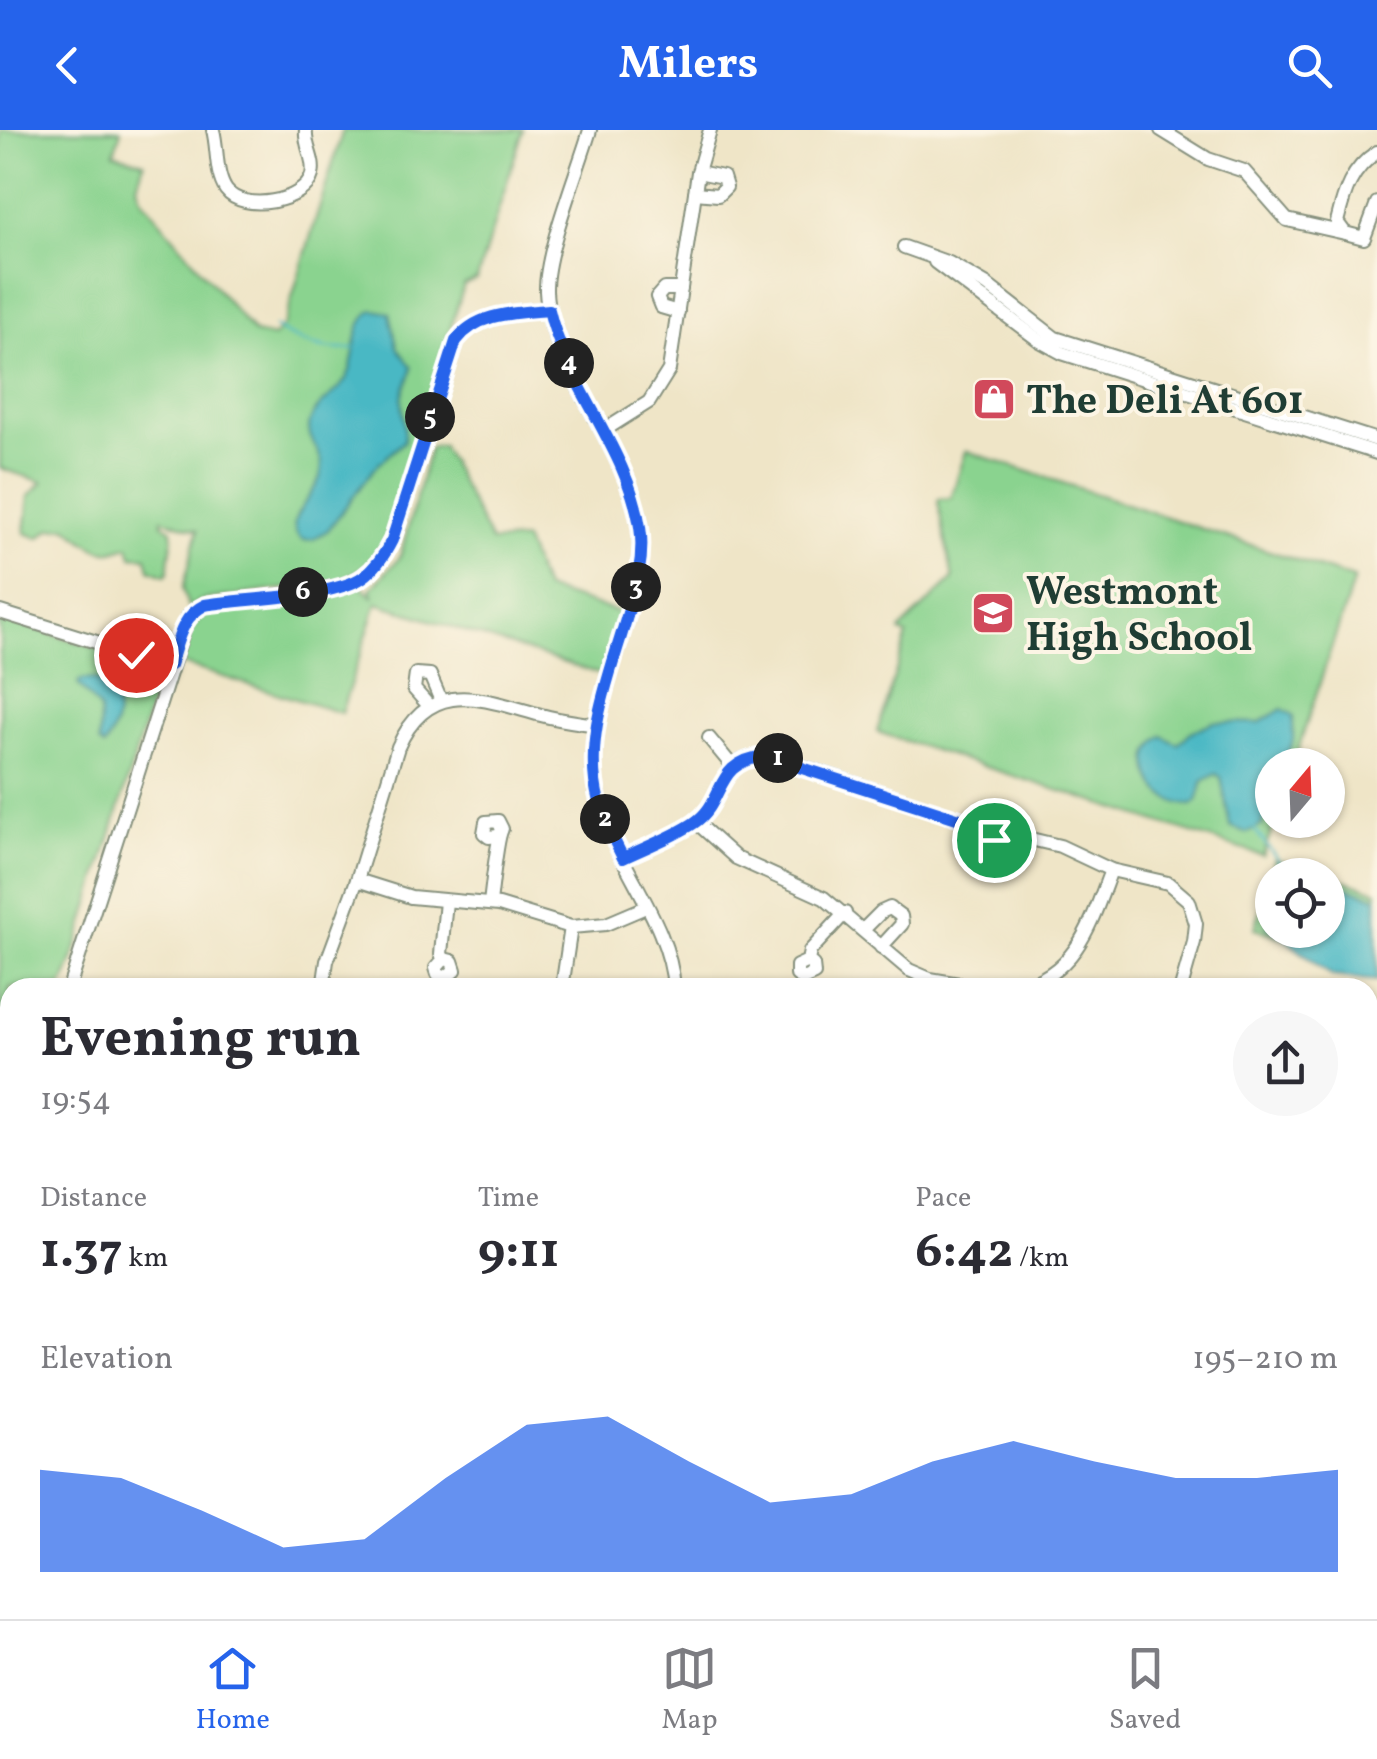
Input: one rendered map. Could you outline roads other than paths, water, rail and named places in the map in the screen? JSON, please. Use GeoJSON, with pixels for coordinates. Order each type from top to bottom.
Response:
{"type":"FeatureCollection","features":[{"type":"Feature","properties":{"kind":"street"},"geometry":{"type":"LineString","coordinates":[[213,130],[223,184],[235,198],[247,204],[294,194],[308,185],[314,170],[306,146],[306,130]]}},
{"type":"Feature","properties":{"kind":"street"},"geometry":{"type":"LineString","coordinates":[[590,130],[550,262],[546,288],[549,310],[565,356],[603,430],[636,509],[641,552],[638,577],[596,725],[593,757],[597,793],[666,950],[672,978]]}},
{"type":"Feature","properties":{"kind":"street"},"geometry":{"type":"LineString","coordinates":[[603,430],[640,410],[658,392],[670,370],[698,172],[710,130]]}},
{"type":"Feature","properties":{"kind":"street"},"geometry":{"type":"LineString","coordinates":[[1161,130],[1208,159],[1244,170],[1287,220],[1364,238],[1377,203]]}},
{"type":"Feature","properties":{"kind":"street"},"geometry":{"type":"LineString","coordinates":[[1344,233],[1337,222],[1346,184],[1366,159],[1377,152]]}},
{"type":"Feature","properties":{"kind":"street"},"geometry":{"type":"LineString","coordinates":[[695,193],[718,196],[726,188],[723,178],[698,172]]}},
{"type":"Feature","properties":{"kind":"street"},"geometry":{"type":"LineString","coordinates":[[904,247],[948,262],[987,285],[1055,338],[1377,440]]}},
{"type":"Feature","properties":{"kind":"street"},"geometry":{"type":"LineString","coordinates":[[930,257],[1040,341],[1062,353],[1377,453]]}},
{"type":"Feature","properties":{"kind":"street"},"geometry":{"type":"LineString","coordinates":[[678,312],[662,307],[658,297],[664,289],[681,289]]}},
{"type":"Feature","properties":{"kind":"street"},"geometry":{"type":"LineString","coordinates":[[73,978],[184,623],[199,607],[339,587],[368,573],[392,540],[462,332],[482,319],[549,310]]}},
{"type":"Feature","properties":{"kind":"street"},"geometry":{"type":"LineString","coordinates":[[0,612],[170,665]]}},
{"type":"Feature","properties":{"kind":"street"},"geometry":{"type":"LineString","coordinates":[[324,978],[402,738],[435,704],[482,698],[552,718],[596,725]]}},
{"type":"Feature","properties":{"kind":"street"},"geometry":{"type":"LineString","coordinates":[[709,738],[732,766]]}},
{"type":"Feature","properties":{"kind":"street"},"geometry":{"type":"LineString","coordinates":[[623,858],[696,822],[732,766],[756,757],[782,759],[997,831],[1060,846],[1111,870],[1162,880],[1190,901],[1194,912],[1196,934],[1184,978]]}},
{"type":"Feature","properties":{"kind":"street"},"geometry":{"type":"LineString","coordinates":[[696,822],[736,858],[813,892],[844,913],[899,964],[936,978]]}},
{"type":"Feature","properties":{"kind":"street"},"geometry":{"type":"LineString","coordinates":[[997,831],[989,862],[996,871],[1008,866],[1015,836]]}},
{"type":"Feature","properties":{"kind":"street"},"geometry":{"type":"LineString","coordinates":[[490,904],[498,836]]}},
{"type":"Feature","properties":{"kind":"street"},"geometry":{"type":"LineString","coordinates":[[1045,978],[1077,951],[1111,870]]}},
{"type":"Feature","properties":{"kind":"street"},"geometry":{"type":"LineString","coordinates":[[357,880],[411,897],[490,904],[571,927],[606,924],[646,906]]}},
{"type":"Feature","properties":{"kind":"street"},"geometry":{"type":"LineString","coordinates":[[444,959],[440,939],[446,902]]}},
{"type":"Feature","properties":{"kind":"street"},"geometry":{"type":"LineString","coordinates":[[863,930],[890,908],[901,916],[902,924],[881,947]]}},
{"type":"Feature","properties":{"kind":"street"},"geometry":{"type":"LineString","coordinates":[[808,961],[810,950],[844,913]]}},
{"type":"Feature","properties":{"kind":"street"},"geometry":{"type":"LineString","coordinates":[[563,978],[571,927]]}},
{"type":"Feature","properties":{"kind":"water"},"geometry":{"type":"Polygon","coordinates":[[[374,310],[390,313],[397,347],[412,367],[402,399],[404,441],[376,466],[328,530],[303,540],[296,532],[297,515],[315,487],[322,466],[310,434],[310,422],[345,380],[362,322],[374,310]]]}},
{"type":"Feature","properties":{"kind":"water"},"geometry":{"type":"Polygon","coordinates":[[[95,679],[111,692],[117,709],[114,728],[104,747],[99,743],[100,710],[78,684],[95,679]]]}},
{"type":"Feature","properties":{"kind":"water"},"geometry":{"type":"Polygon","coordinates":[[[1282,709],[1293,715],[1290,748],[1255,748],[1255,829],[1247,833],[1230,826],[1221,777],[1216,774],[1203,781],[1192,805],[1168,798],[1152,780],[1149,757],[1162,736],[1178,744],[1191,732],[1213,722],[1259,723],[1282,709]]]}},
{"type":"Feature","properties":{"kind":"water"},"geometry":{"type":"Polygon","coordinates":[[[1345,887],[1377,897],[1377,978],[1332,976],[1296,948],[1345,948],[1345,887]]]}},
{"type":"Feature","properties":{"kind":"waterway"},"geometry":{"type":"LineString","coordinates":[[275,327],[313,345],[354,348]]}},
{"type":"Feature","properties":{"kind":"waterway"},"geometry":{"type":"LineString","coordinates":[[1254,829],[1276,858]]}},
{"type":"Feature","properties":{"kind":"place","name":"The Deli At 601"},"geometry":{"type":"Point","coordinates":[994,399]}},
{"type":"Feature","properties":{"kind":"place","name":"Westmont High School"},"geometry":{"type":"Point","coordinates":[993,613]}}]}
